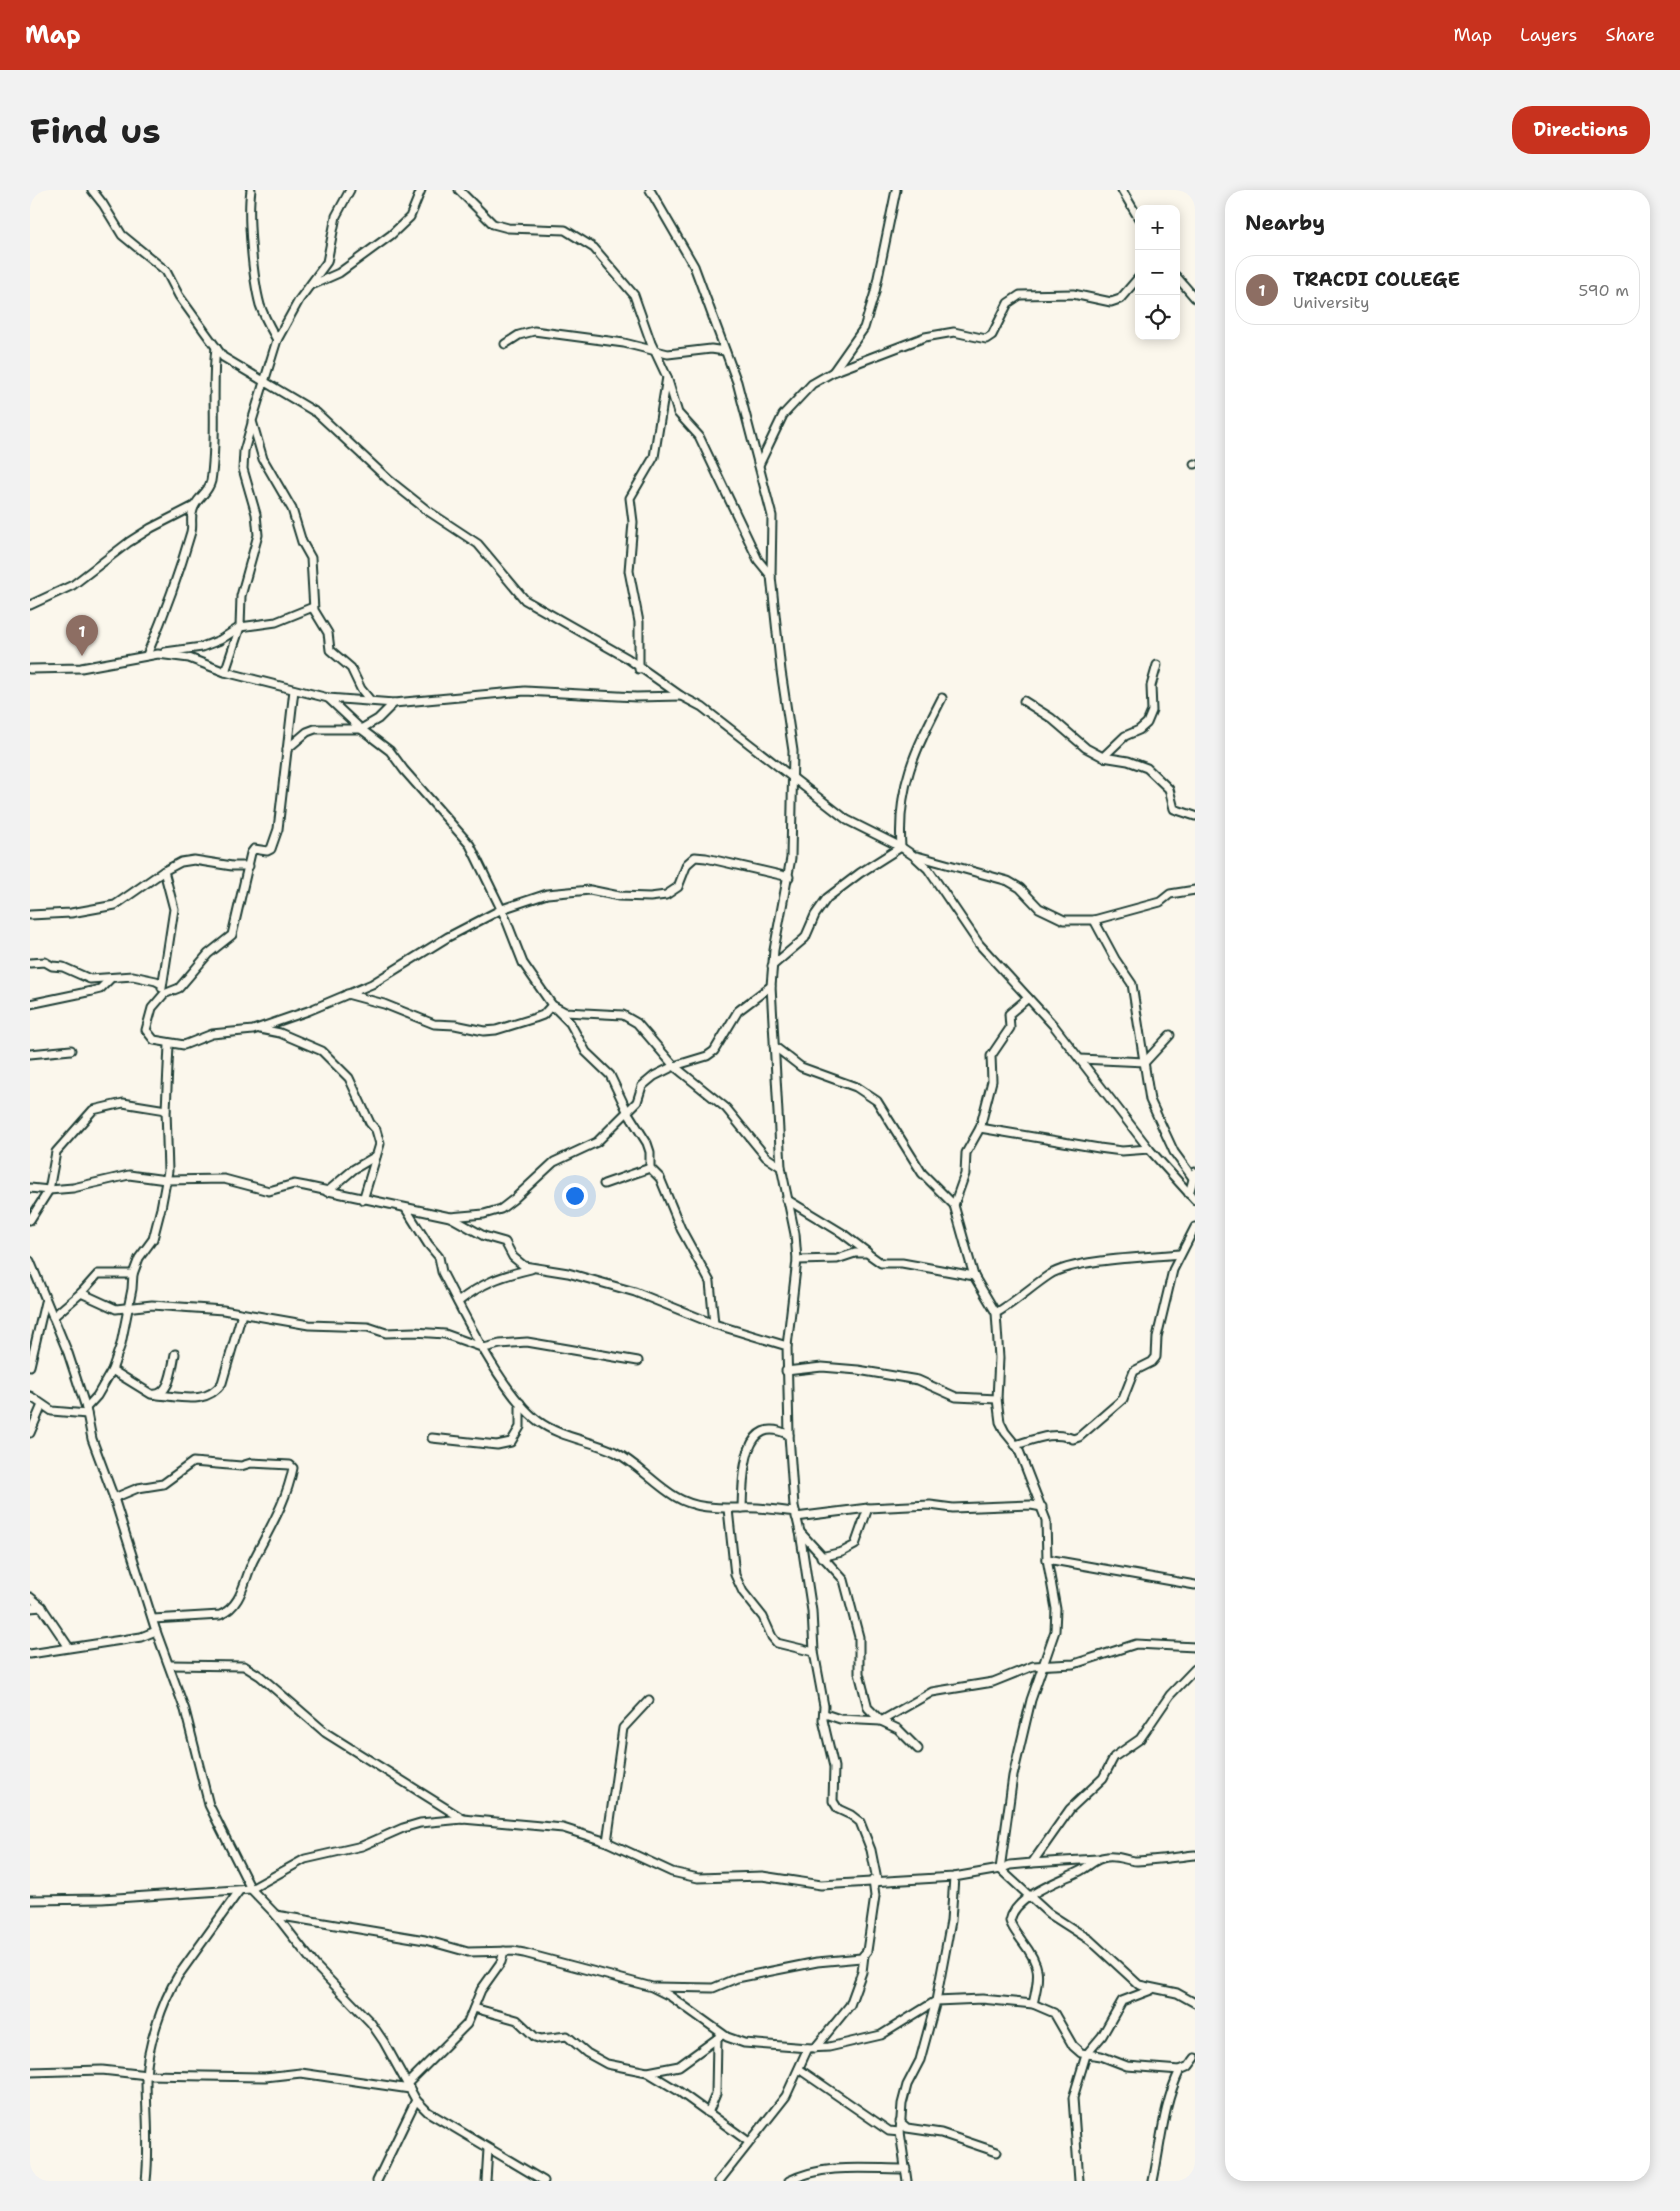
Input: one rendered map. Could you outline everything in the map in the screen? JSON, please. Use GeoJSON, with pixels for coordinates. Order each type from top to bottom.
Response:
{"type":"FeatureCollection","features":[{"type":"Feature","properties":{"kind":"street"},"geometry":{"type":"LineString","coordinates":[[92,190],[122,234],[166,271],[178,296],[231,364],[317,413],[389,480],[428,511],[470,537],[525,600],[627,658],[640,669],[681,696],[702,707],[848,820],[901,847],[914,856],[928,869],[979,944],[1080,1059],[1149,1150],[1195,1200]]}},
{"type":"Feature","properties":{"kind":"street"},"geometry":{"type":"LineString","coordinates":[[251,190],[252,244],[258,293],[264,314],[277,340]]}},
{"type":"Feature","properties":{"kind":"street"},"geometry":{"type":"LineString","coordinates":[[225,672],[240,627],[241,596],[258,535],[256,514],[243,468],[244,451],[277,340],[299,300],[327,262],[336,216],[350,190]]}},
{"type":"Feature","properties":{"kind":"street"},"geometry":{"type":"LineString","coordinates":[[312,284],[339,272],[391,235],[413,212],[421,190]]}},
{"type":"Feature","properties":{"kind":"street"},"geometry":{"type":"LineString","coordinates":[[460,190],[493,224],[508,228],[564,230],[594,248],[634,295],[667,377],[678,412],[699,436],[758,560],[771,576]]}},
{"type":"Feature","properties":{"kind":"street"},"geometry":{"type":"LineString","coordinates":[[650,190],[694,266],[737,382],[772,516],[771,576],[780,671],[793,751],[789,878],[772,966],[771,986],[781,1167],[786,1200],[795,1234],[798,1260],[787,1346],[786,1371],[789,1435],[796,1515],[812,1611],[814,1652],[825,1714],[823,1720],[834,1767],[833,1801],[838,1809],[860,1822],[871,1850],[875,1880],[875,1896],[862,1972],[850,2005],[811,2048],[786,2096],[719,2181]]}},
{"type":"Feature","properties":{"kind":"street"},"geometry":{"type":"LineString","coordinates":[[833,372],[864,328],[875,292],[896,190]]}},
{"type":"Feature","properties":{"kind":"street"},"geometry":{"type":"LineString","coordinates":[[1122,190],[1135,212]]}},
{"type":"Feature","properties":{"kind":"street"},"geometry":{"type":"LineString","coordinates":[[1180,281],[1195,298]]}},
{"type":"Feature","properties":{"kind":"street"},"geometry":{"type":"LineString","coordinates":[[759,465],[783,416],[812,384],[833,372],[933,335],[954,332],[986,339],[992,334],[1008,303],[1020,295],[1073,294],[1111,302],[1120,299],[1135,282]]}},
{"type":"Feature","properties":{"kind":"street"},"geometry":{"type":"LineString","coordinates":[[504,344],[519,335],[534,331],[624,343],[674,354],[711,349],[725,351]]}},
{"type":"Feature","properties":{"kind":"street"},"geometry":{"type":"LineString","coordinates":[[30,605],[73,585],[151,528],[194,506],[208,490],[215,439],[213,373],[216,347]]}},
{"type":"Feature","properties":{"kind":"street"},"geometry":{"type":"LineString","coordinates":[[640,669],[639,622],[628,571],[633,522],[630,498],[654,457],[667,377]]}},
{"type":"Feature","properties":{"kind":"street"},"geometry":{"type":"LineString","coordinates":[[252,421],[263,459],[292,509],[302,542],[311,558],[313,607],[328,633],[330,650],[351,668],[361,689],[370,700]]}},
{"type":"Feature","properties":{"kind":"street"},"geometry":{"type":"LineString","coordinates":[[147,655],[181,568],[184,550],[192,531],[194,506]]}},
{"type":"Feature","properties":{"kind":"street"},"geometry":{"type":"LineString","coordinates":[[31,668],[81,668],[183,648],[202,647],[220,640],[240,627],[276,622],[313,607]]}},
{"type":"Feature","properties":{"kind":"street"},"geometry":{"type":"LineString","coordinates":[[158,654],[189,658],[225,672],[328,698],[394,703],[525,691],[636,697],[681,696]]}},
{"type":"Feature","properties":{"kind":"street"},"geometry":{"type":"LineString","coordinates":[[1103,757],[1125,736],[1139,730],[1147,723],[1152,711],[1151,686],[1157,665]]}},
{"type":"Feature","properties":{"kind":"street"},"geometry":{"type":"LineString","coordinates":[[294,690],[278,829],[271,849],[267,851],[254,849],[251,853],[236,922],[229,939],[208,954],[179,988],[164,994],[152,1008],[146,1030],[154,1040],[184,1045],[212,1034],[257,1029],[308,1011],[372,984],[448,937],[502,909],[547,894],[566,890],[590,890],[619,896],[650,897],[666,894],[678,887],[687,864],[695,857],[789,878]]}},
{"type":"Feature","properties":{"kind":"street"},"geometry":{"type":"LineString","coordinates":[[328,698],[361,729],[390,751],[404,770],[470,845],[502,909],[523,963],[552,1005],[570,1023],[586,1052],[610,1075],[628,1113],[647,1143],[650,1152],[650,1168],[660,1178],[685,1236],[710,1282],[714,1324]]}},
{"type":"Feature","properties":{"kind":"street"},"geometry":{"type":"LineString","coordinates":[[901,847],[899,822],[906,776],[916,749],[942,698]]}},
{"type":"Feature","properties":{"kind":"street"},"geometry":{"type":"LineString","coordinates":[[1024,701],[1051,718],[1086,748],[1103,757],[1128,761],[1147,768],[1169,789],[1174,809],[1195,816]]}},
{"type":"Feature","properties":{"kind":"street"},"geometry":{"type":"LineString","coordinates":[[287,749],[307,732],[315,729],[361,729],[378,719],[394,703]]}},
{"type":"Feature","properties":{"kind":"street"},"geometry":{"type":"LineString","coordinates":[[772,966],[805,938],[815,915],[827,898],[860,873],[901,847]]}},
{"type":"Feature","properties":{"kind":"street"},"geometry":{"type":"LineString","coordinates":[[914,856],[1014,884],[1034,904],[1059,918],[1094,920],[1160,902],[1173,893],[1195,890]]}},
{"type":"Feature","properties":{"kind":"street"},"geometry":{"type":"LineString","coordinates":[[30,915],[71,913],[115,906],[164,871],[181,862],[194,860],[232,866],[249,866]]}},
{"type":"Feature","properties":{"kind":"street"},"geometry":{"type":"LineString","coordinates":[[164,871],[174,909],[162,984],[164,994]]}},
{"type":"Feature","properties":{"kind":"street"},"geometry":{"type":"LineString","coordinates":[[1094,920],[1115,959],[1132,984],[1150,1100],[1177,1157],[1194,1175],[1189,1194]]}},
{"type":"Feature","properties":{"kind":"street"},"geometry":{"type":"LineString","coordinates":[[30,963],[44,962],[52,966],[63,966],[83,977],[110,979],[132,976],[156,980],[162,984]]}},
{"type":"Feature","properties":{"kind":"street"},"geometry":{"type":"LineString","coordinates":[[30,1004],[92,992],[100,989],[110,979]]}},
{"type":"Feature","properties":{"kind":"street"},"geometry":{"type":"LineString","coordinates":[[30,1188],[49,1190],[73,1188],[129,1175],[166,1180],[224,1179],[269,1190],[294,1184],[450,1217],[484,1214],[501,1209],[554,1162],[597,1142],[628,1113],[637,1102],[642,1086],[654,1076],[674,1066],[706,1056],[714,1051],[738,1011],[771,986]]}},
{"type":"Feature","properties":{"kind":"street"},"geometry":{"type":"LineString","coordinates":[[346,994],[384,1004],[434,1024],[455,1025],[484,1031],[496,1030],[543,1015],[552,1005]]}},
{"type":"Feature","properties":{"kind":"street"},"geometry":{"type":"LineString","coordinates":[[954,1206],[965,1174],[966,1153],[980,1128],[992,1081],[991,1056],[1010,1028],[1009,1014],[1028,998]]}},
{"type":"Feature","properties":{"kind":"street"},"geometry":{"type":"LineString","coordinates":[[552,1005],[565,1012],[623,1015],[637,1023],[674,1066],[726,1108],[761,1152],[781,1167]]}},
{"type":"Feature","properties":{"kind":"street"},"geometry":{"type":"LineString","coordinates":[[257,1029],[280,1033],[322,1051],[346,1074],[380,1144],[363,1200]]}},
{"type":"Feature","properties":{"kind":"street"},"geometry":{"type":"LineString","coordinates":[[1080,1059],[1145,1062],[1170,1035]]}},
{"type":"Feature","properties":{"kind":"street"},"geometry":{"type":"LineString","coordinates":[[87,1411],[112,1370],[133,1274],[139,1258],[153,1239],[168,1171],[166,1110],[169,1044]]}},
{"type":"Feature","properties":{"kind":"street"},"geometry":{"type":"LineString","coordinates":[[774,1046],[801,1067],[856,1087],[878,1101],[922,1173],[954,1206],[974,1276],[996,1314],[1000,1358],[997,1399],[1002,1428],[1015,1445],[1046,1520],[1047,1559],[1056,1609],[1055,1631],[1031,1700],[1013,1776],[1000,1869]]}},
{"type":"Feature","properties":{"kind":"street"},"geometry":{"type":"LineString","coordinates":[[30,1054],[71,1050]]}},
{"type":"Feature","properties":{"kind":"street"},"geometry":{"type":"LineString","coordinates":[[30,1220],[49,1190],[56,1152],[93,1110],[123,1103],[166,1110]]}},
{"type":"Feature","properties":{"kind":"street"},"geometry":{"type":"LineString","coordinates":[[980,1128],[1107,1149],[1149,1150]]}},
{"type":"Feature","properties":{"kind":"street"},"geometry":{"type":"LineString","coordinates":[[327,1192],[354,1169],[376,1156]]}},
{"type":"Feature","properties":{"kind":"street"},"geometry":{"type":"LineString","coordinates":[[604,1184],[650,1168]]}},
{"type":"Feature","properties":{"kind":"street"},"geometry":{"type":"LineString","coordinates":[[786,1200],[850,1238],[881,1262],[902,1263],[974,1276]]}},
{"type":"Feature","properties":{"kind":"street"},"geometry":{"type":"LineString","coordinates":[[406,1209],[428,1244],[439,1257],[442,1272],[458,1302],[502,1379],[520,1403],[537,1421],[570,1437],[615,1452],[676,1497],[705,1507],[742,1508],[796,1515],[868,1508],[930,1505],[953,1508],[1031,1505],[1042,1508]]}},
{"type":"Feature","properties":{"kind":"street"},"geometry":{"type":"LineString","coordinates":[[450,1217],[484,1236],[505,1242],[515,1260],[534,1269],[568,1273],[635,1292],[714,1324],[787,1346]]}},
{"type":"Feature","properties":{"kind":"street"},"geometry":{"type":"LineString","coordinates":[[1015,1445],[1055,1435],[1064,1434],[1072,1439],[1079,1437],[1122,1399],[1134,1371],[1156,1358],[1157,1337],[1173,1270],[1195,1227]]}},
{"type":"Feature","properties":{"kind":"street"},"geometry":{"type":"LineString","coordinates":[[798,1260],[837,1259],[856,1253],[867,1252]]}},
{"type":"Feature","properties":{"kind":"street"},"geometry":{"type":"LineString","coordinates":[[996,1314],[1019,1300],[1050,1275],[1070,1266],[1180,1254]]}},
{"type":"Feature","properties":{"kind":"street"},"geometry":{"type":"LineString","coordinates":[[30,1261],[53,1317],[87,1411],[92,1439],[114,1498],[156,1631],[185,1710],[209,1805],[251,1889],[276,1915],[315,1965],[371,2023],[416,2100],[428,2112],[544,2181]]}},
{"type":"Feature","properties":{"kind":"street"},"geometry":{"type":"LineString","coordinates":[[458,1302],[478,1286],[501,1277],[534,1269]]}},
{"type":"Feature","properties":{"kind":"street"},"geometry":{"type":"LineString","coordinates":[[53,1317],[81,1293],[98,1274],[133,1274]]}},
{"type":"Feature","properties":{"kind":"street"},"geometry":{"type":"LineString","coordinates":[[81,1293],[104,1306],[116,1310],[146,1305],[163,1305],[242,1314],[309,1325],[368,1327],[386,1333],[445,1334],[484,1348],[527,1342],[638,1362]]}},
{"type":"Feature","properties":{"kind":"street"},"geometry":{"type":"LineString","coordinates":[[30,1366],[46,1301]]}},
{"type":"Feature","properties":{"kind":"street"},"geometry":{"type":"LineString","coordinates":[[112,1370],[151,1394],[197,1399],[216,1391],[222,1383],[242,1314]]}},
{"type":"Feature","properties":{"kind":"street"},"geometry":{"type":"LineString","coordinates":[[158,1395],[163,1392],[166,1386],[175,1354]]}},
{"type":"Feature","properties":{"kind":"street"},"geometry":{"type":"LineString","coordinates":[[786,1371],[822,1368],[858,1370],[918,1380],[956,1397],[997,1399]]}},
{"type":"Feature","properties":{"kind":"street"},"geometry":{"type":"LineString","coordinates":[[30,1396],[52,1411],[87,1411]]}},
{"type":"Feature","properties":{"kind":"street"},"geometry":{"type":"LineString","coordinates":[[432,1438],[497,1445],[511,1442],[520,1427],[520,1403]]}},
{"type":"Feature","properties":{"kind":"street"},"geometry":{"type":"LineString","coordinates":[[30,1433],[42,1405]]}},
{"type":"Feature","properties":{"kind":"street"},"geometry":{"type":"LineString","coordinates":[[742,1508],[743,1473],[753,1439],[764,1431],[776,1428],[789,1435]]}},
{"type":"Feature","properties":{"kind":"street"},"geometry":{"type":"LineString","coordinates":[[114,1498],[138,1488],[163,1484],[193,1462],[242,1466],[251,1463],[290,1466],[293,1468],[288,1492],[277,1518],[253,1562],[241,1595],[229,1611],[220,1614],[153,1619]]}},
{"type":"Feature","properties":{"kind":"street"},"geometry":{"type":"LineString","coordinates":[[728,1508],[735,1574],[743,1592],[763,1617],[772,1637],[777,1642],[814,1652]]}},
{"type":"Feature","properties":{"kind":"street"},"geometry":{"type":"LineString","coordinates":[[821,1556],[842,1552],[855,1545],[868,1508]]}},
{"type":"Feature","properties":{"kind":"street"},"geometry":{"type":"LineString","coordinates":[[800,1532],[821,1556],[840,1573],[844,1580],[859,1637],[859,1673],[868,1708],[882,1721],[898,1729],[918,1749]]}},
{"type":"Feature","properties":{"kind":"street"},"geometry":{"type":"LineString","coordinates":[[1047,1559],[1195,1585]]}},
{"type":"Feature","properties":{"kind":"street"},"geometry":{"type":"LineString","coordinates":[[30,1597],[42,1607],[68,1646]]}},
{"type":"Feature","properties":{"kind":"street"},"geometry":{"type":"LineString","coordinates":[[30,1608],[42,1607]]}},
{"type":"Feature","properties":{"kind":"street"},"geometry":{"type":"LineString","coordinates":[[30,1654],[68,1646],[141,1637],[156,1631]]}},
{"type":"Feature","properties":{"kind":"street"},"geometry":{"type":"LineString","coordinates":[[825,1714],[840,1719],[882,1721],[932,1692],[993,1682],[1033,1666],[1074,1664],[1136,1644],[1195,1647]]}},
{"type":"Feature","properties":{"kind":"street"},"geometry":{"type":"LineString","coordinates":[[170,1665],[244,1666],[260,1676],[326,1733],[462,1819]]}},
{"type":"Feature","properties":{"kind":"street"},"geometry":{"type":"LineString","coordinates":[[1032,1863],[1070,1809],[1103,1778],[1114,1757],[1140,1739],[1170,1695],[1195,1669]]}},
{"type":"Feature","properties":{"kind":"street"},"geometry":{"type":"LineString","coordinates":[[607,1842],[623,1728],[649,1700]]}},
{"type":"Feature","properties":{"kind":"street"},"geometry":{"type":"LineString","coordinates":[[30,1900],[251,1889],[305,1859],[362,1846],[403,1828],[420,1823],[462,1819],[558,1827],[607,1842],[684,1876],[698,1878],[762,1876],[809,1884],[954,1877],[1000,1869],[1010,1865],[1115,1856],[1137,1861],[1195,1855]]}},
{"type":"Feature","properties":{"kind":"street"},"geometry":{"type":"LineString","coordinates":[[1033,2004],[1038,1979],[1038,1968],[1033,1956],[1010,1921],[1020,1904],[1050,1883],[1083,1870],[1097,1859]]}},
{"type":"Feature","properties":{"kind":"street"},"geometry":{"type":"LineString","coordinates":[[1000,1869],[1053,1916],[1090,1940],[1135,1982],[1152,1990],[1177,1994],[1195,2003]]}},
{"type":"Feature","properties":{"kind":"street"},"geometry":{"type":"LineString","coordinates":[[907,2181],[900,2132],[903,2094],[920,2060],[936,2001],[951,1921],[954,1877]]}},
{"type":"Feature","properties":{"kind":"street"},"geometry":{"type":"LineString","coordinates":[[146,2181],[147,2075],[154,2039],[169,1990],[239,1891]]}},
{"type":"Feature","properties":{"kind":"street"},"geometry":{"type":"LineString","coordinates":[[276,1915],[425,1940],[468,1952],[504,1951],[524,1953],[652,1987],[667,1994],[720,2037],[744,2043],[811,2048],[829,2047],[882,2035],[936,2001],[982,1999],[1033,2004],[1054,2013],[1073,2046],[1086,2055],[1102,2056],[1134,2067],[1180,2070],[1189,2066],[1195,2058]]}},
{"type":"Feature","properties":{"kind":"street"},"geometry":{"type":"LineString","coordinates":[[408,2086],[467,2024],[481,1990],[501,1962],[504,1951]]}},
{"type":"Feature","properties":{"kind":"street"},"geometry":{"type":"LineString","coordinates":[[652,1987],[713,1988],[737,1978],[817,1962],[857,1959],[864,1955]]}},
{"type":"Feature","properties":{"kind":"street"},"geometry":{"type":"LineString","coordinates":[[1079,2181],[1073,2098],[1086,2055],[1102,2036],[1122,2001],[1152,1990]]}},
{"type":"Feature","properties":{"kind":"street"},"geometry":{"type":"LineString","coordinates":[[474,2008],[517,2020],[535,2037],[541,2039],[567,2036],[587,2053],[607,2064],[647,2072],[679,2066],[720,2037]]}},
{"type":"Feature","properties":{"kind":"street"},"geometry":{"type":"LineString","coordinates":[[708,2113],[716,2094],[720,2037]]}},
{"type":"Feature","properties":{"kind":"street"},"geometry":{"type":"LineString","coordinates":[[799,2069],[889,2131],[900,2132]]}},
{"type":"Feature","properties":{"kind":"street"},"geometry":{"type":"LineString","coordinates":[[30,2072],[102,2070],[147,2075],[265,2077],[301,2073],[408,2086]]}},
{"type":"Feature","properties":{"kind":"street"},"geometry":{"type":"LineString","coordinates":[[1153,2181],[1163,2116],[1180,2070]]}},
{"type":"Feature","properties":{"kind":"street"},"geometry":{"type":"LineString","coordinates":[[647,2072],[749,2142]]}},
{"type":"Feature","properties":{"kind":"street"},"geometry":{"type":"LineString","coordinates":[[377,2181],[416,2100]]}},
{"type":"Feature","properties":{"kind":"street"},"geometry":{"type":"LineString","coordinates":[[900,2122],[908,2128],[934,2132],[997,2152]]}},
{"type":"Feature","properties":{"kind":"street"},"geometry":{"type":"LineString","coordinates":[[486,2181],[488,2149]]}},
{"type":"Feature","properties":{"kind":"street"},"geometry":{"type":"LineString","coordinates":[[789,2181],[811,2172],[836,2169],[906,2169]]}},
{"type":"Feature","properties":{"kind":"place","name":"TRACDI COLLEGE"},"geometry":{"type":"Point","coordinates":[82,656]}}]}
